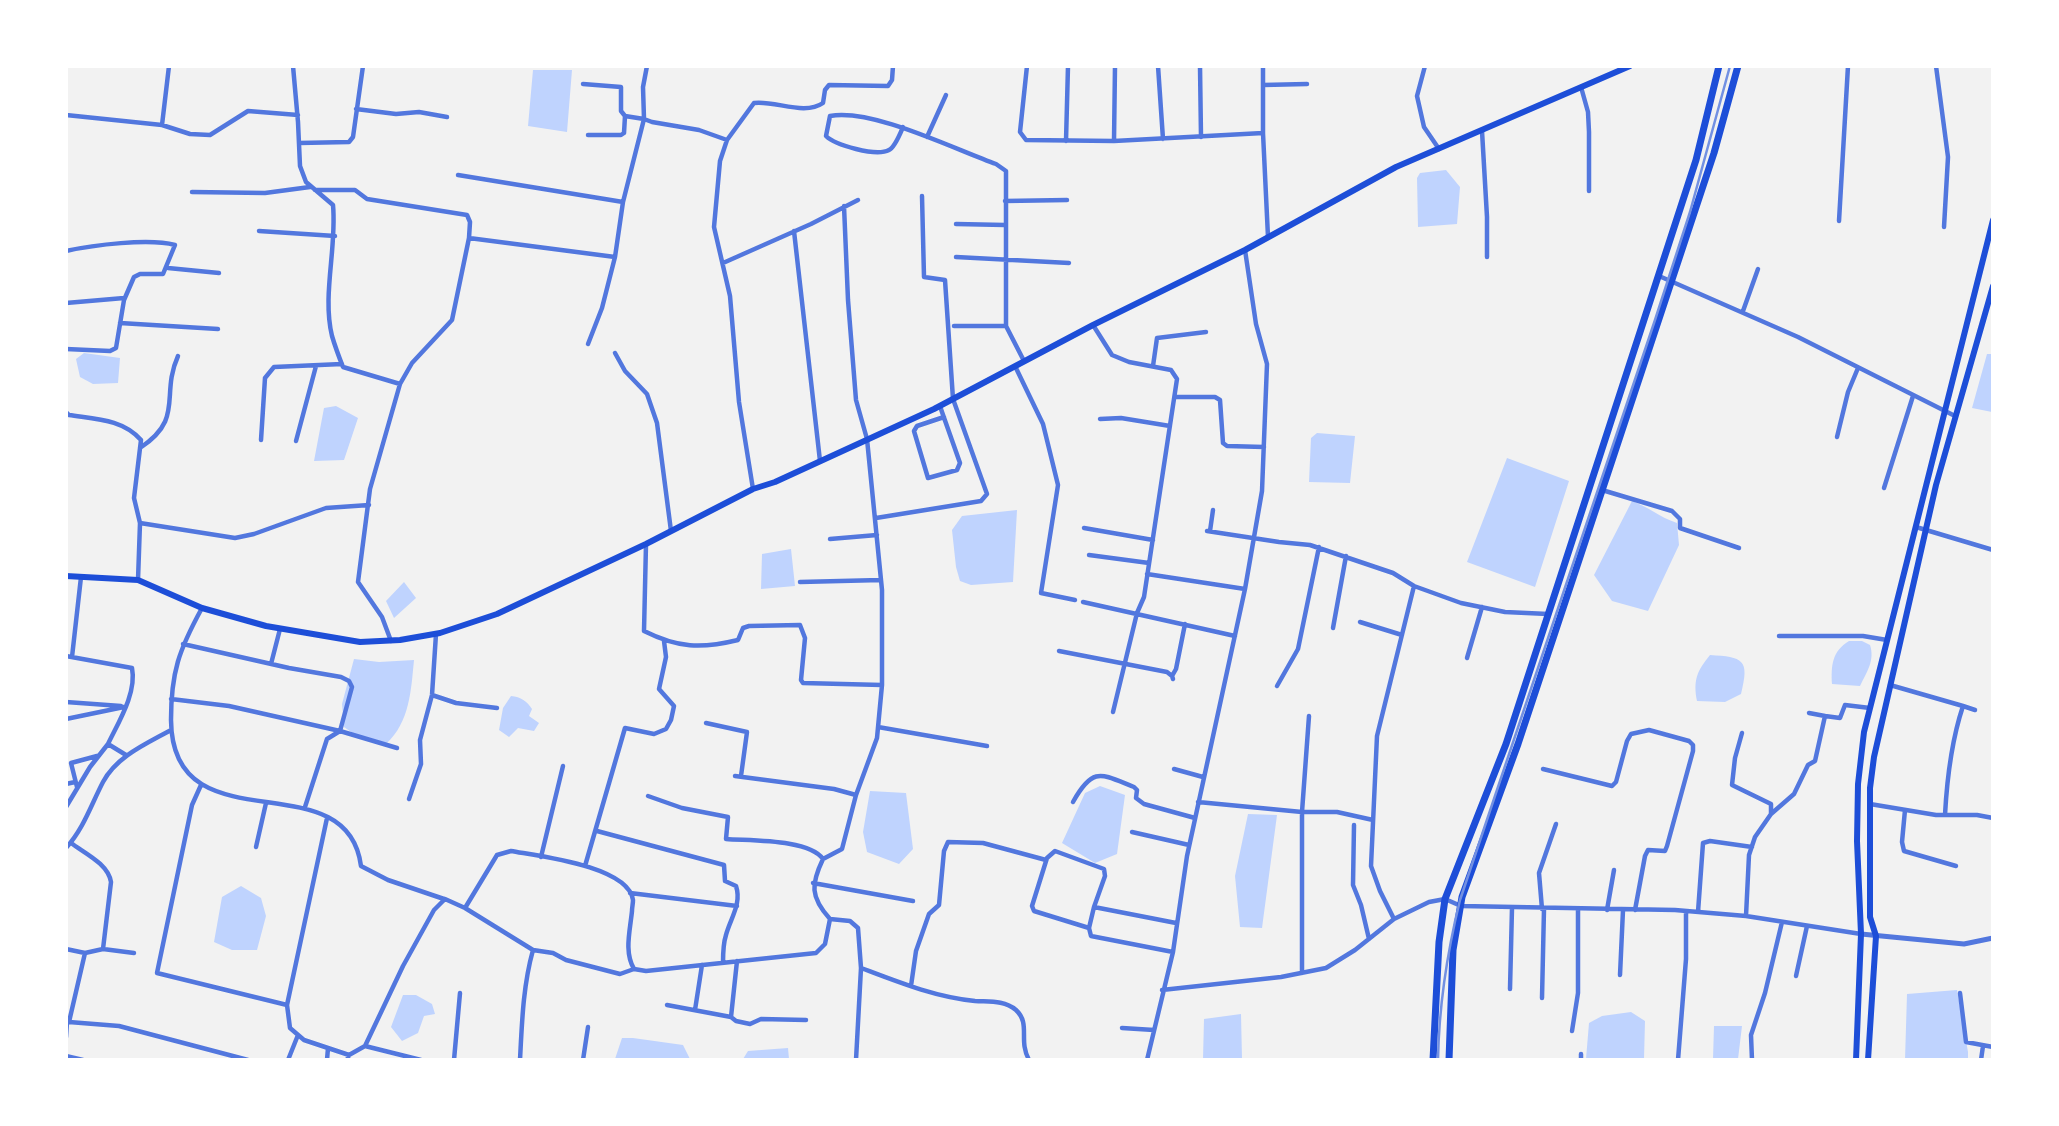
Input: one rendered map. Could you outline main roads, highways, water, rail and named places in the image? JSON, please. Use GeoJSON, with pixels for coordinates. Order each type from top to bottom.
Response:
{"type":"FeatureCollection","features":[{"type":"Feature","properties":{"kind":"highway"},"geometry":{"type":"LineString","coordinates":[[1433,1059],[1439,942],[1445,900],[1506,744],[1549,614],[1702,139],[1719,66]]}},
{"type":"Feature","properties":{"kind":"highway"},"geometry":{"type":"LineString","coordinates":[[1449,1059],[1453,950],[1461,906],[1518,744],[1716,144],[1738,66]]}},
{"type":"Feature","properties":{"kind":"highway"},"geometry":{"type":"LineString","coordinates":[[1702,139],[1716,144]]}},
{"type":"Feature","properties":{"kind":"highway"},"geometry":{"type":"LineString","coordinates":[[1480,809],[1493,813]]}},
{"type":"Feature","properties":{"kind":"main road"},"geometry":{"type":"LineString","coordinates":[[66,576],[138,580],[202,608],[280,629],[360,642],[391,641],[436,634],[497,614],[646,544],[753,489],[940,406],[1268,238],[1396,167],[1630,66]]}},
{"type":"Feature","properties":{"kind":"main road"},"geometry":{"type":"LineString","coordinates":[[1856,1059],[1861,934],[1857,841],[1858,784],[1864,732],[1993,220]]}},
{"type":"Feature","properties":{"kind":"main road"},"geometry":{"type":"LineString","coordinates":[[1868,1059],[1876,936],[1870,917],[1870,804],[1875,754],[1936,485],[1993,286]]}},
{"type":"Feature","properties":{"kind":"water"},"geometry":{"type":"Polygon","coordinates":[[[533,70],[572,70],[567,132],[528,126],[533,70]]]}},
{"type":"Feature","properties":{"kind":"water"},"geometry":{"type":"Polygon","coordinates":[[[1446,170],[1460,187],[1457,224],[1418,227],[1417,178],[1420,173],[1446,170]]]}},
{"type":"Feature","properties":{"kind":"water"},"geometry":{"type":"Polygon","coordinates":[[[84,353],[120,358],[118,383],[93,384],[80,377],[76,359],[84,353]]]}},
{"type":"Feature","properties":{"kind":"water"},"geometry":{"type":"Polygon","coordinates":[[[1987,354],[1992,354],[1992,412],[1972,408],[1987,354]]]}},
{"type":"Feature","properties":{"kind":"water"},"geometry":{"type":"Polygon","coordinates":[[[336,406],[358,418],[344,460],[314,461],[324,408],[336,406]]]}},
{"type":"Feature","properties":{"kind":"water"},"geometry":{"type":"Polygon","coordinates":[[[1317,433],[1355,436],[1350,483],[1309,482],[1311,438],[1317,433]]]}},
{"type":"Feature","properties":{"kind":"water"},"geometry":{"type":"Polygon","coordinates":[[[1507,458],[1569,481],[1535,587],[1467,562],[1507,458]]]}},
{"type":"Feature","properties":{"kind":"water"},"geometry":{"type":"Polygon","coordinates":[[[1632,501],[1677,523],[1679,545],[1648,611],[1612,601],[1594,575],[1632,501]]]}},
{"type":"Feature","properties":{"kind":"water"},"geometry":{"type":"Polygon","coordinates":[[[1017,510],[1013,582],[971,585],[960,581],[952,530],[962,516],[1017,510]]]}},
{"type":"Feature","properties":{"kind":"water"},"geometry":{"type":"Polygon","coordinates":[[[791,549],[795,586],[761,589],[762,554],[791,549]]]}},
{"type":"Feature","properties":{"kind":"water"},"geometry":{"type":"Polygon","coordinates":[[[404,582],[416,598],[394,618],[386,601],[404,582]]]}},
{"type":"Feature","properties":{"kind":"water"},"geometry":{"type":"Polygon","coordinates":[[[1849,641],[1862,641],[1870,645],[1871,661],[1860,686],[1832,684],[1836,654],[1849,641]]]}},
{"type":"Feature","properties":{"kind":"water"},"geometry":{"type":"Polygon","coordinates":[[[1710,655],[1730,657],[1741,662],[1745,673],[1741,694],[1725,702],[1697,701],[1697,676],[1710,655]]]}},
{"type":"Feature","properties":{"kind":"water"},"geometry":{"type":"Polygon","coordinates":[[[354,659],[379,662],[414,660],[405,716],[386,744],[361,739],[344,727],[342,704],[354,659]]]}},
{"type":"Feature","properties":{"kind":"water"},"geometry":{"type":"Polygon","coordinates":[[[511,696],[523,700],[532,709],[529,716],[539,723],[534,731],[518,728],[509,737],[499,730],[503,708],[511,696]]]}},
{"type":"Feature","properties":{"kind":"water"},"geometry":{"type":"Polygon","coordinates":[[[1100,786],[1125,795],[1117,854],[1095,863],[1062,843],[1085,793],[1100,786]]]}},
{"type":"Feature","properties":{"kind":"water"},"geometry":{"type":"Polygon","coordinates":[[[870,791],[906,793],[913,849],[899,864],[867,852],[863,832],[870,791]]]}},
{"type":"Feature","properties":{"kind":"water"},"geometry":{"type":"Polygon","coordinates":[[[1248,814],[1277,815],[1262,928],[1240,927],[1235,876],[1248,814]]]}},
{"type":"Feature","properties":{"kind":"water"},"geometry":{"type":"Polygon","coordinates":[[[241,886],[261,898],[266,916],[257,950],[232,950],[214,942],[222,897],[241,886]]]}},
{"type":"Feature","properties":{"kind":"water"},"geometry":{"type":"Polygon","coordinates":[[[1957,990],[1968,1059],[1905,1060],[1907,994],[1957,990]]]}},
{"type":"Feature","properties":{"kind":"water"},"geometry":{"type":"Polygon","coordinates":[[[403,995],[416,995],[432,1004],[435,1014],[424,1016],[418,1033],[402,1041],[391,1027],[403,995]]]}},
{"type":"Feature","properties":{"kind":"water"},"geometry":{"type":"Polygon","coordinates":[[[1631,1012],[1645,1021],[1644,1059],[1586,1059],[1589,1023],[1602,1016],[1631,1012]]]}},
{"type":"Feature","properties":{"kind":"water"},"geometry":{"type":"Polygon","coordinates":[[[1241,1014],[1242,1059],[1203,1059],[1204,1019],[1241,1014]]]}},
{"type":"Feature","properties":{"kind":"water"},"geometry":{"type":"Polygon","coordinates":[[[1714,1026],[1742,1026],[1738,1059],[1713,1059],[1714,1026]]]}},
{"type":"Feature","properties":{"kind":"water"},"geometry":{"type":"Polygon","coordinates":[[[622,1038],[683,1045],[690,1059],[615,1059],[622,1038]]]}},
{"type":"Feature","properties":{"kind":"water"},"geometry":{"type":"Polygon","coordinates":[[[788,1048],[789,1059],[743,1059],[748,1051],[788,1048]]]}},
{"type":"Feature","properties":{"kind":"railway"},"geometry":{"type":"LineString","coordinates":[[1438,1060],[1444,979],[1460,900],[1690,212],[1730,66]]}}]}
